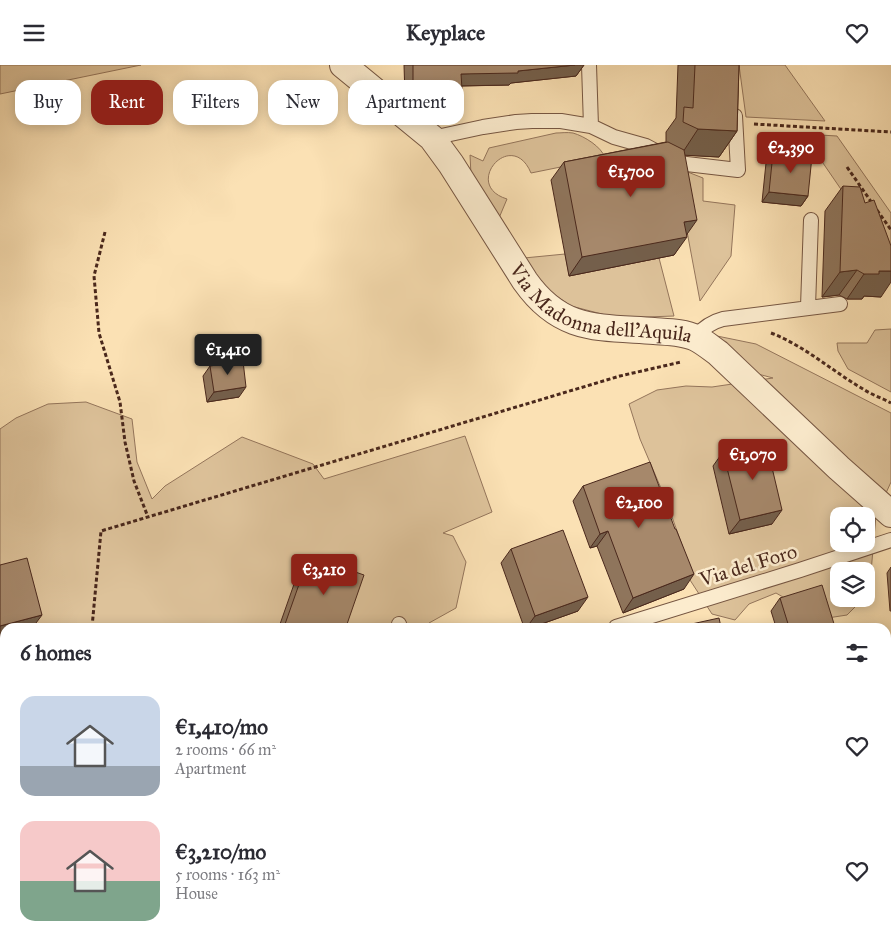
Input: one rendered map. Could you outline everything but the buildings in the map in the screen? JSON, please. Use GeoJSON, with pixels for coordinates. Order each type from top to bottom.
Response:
{"type":"FeatureCollection","features":[{"type":"Feature","properties":{"kind":"street","name":"Via Madonna dell'Aquila"},"geometry":{"type":"LineString","coordinates":[[342,65],[432,138],[451,164],[525,281],[550,309],[569,320],[592,326],[675,333],[696,337],[718,353],[839,468],[891,514]]}},
{"type":"Feature","properties":{"kind":"lane"},"geometry":{"type":"LineString","coordinates":[[589,65],[591,126]]}},
{"type":"Feature","properties":{"kind":"lane"},"geometry":{"type":"LineString","coordinates":[[432,138],[483,127],[532,121],[561,121],[591,126],[614,137],[646,146],[678,163],[738,170],[735,103]]}},
{"type":"Feature","properties":{"kind":"lane"},"geometry":{"type":"LineString","coordinates":[[808,307],[812,221]]}},
{"type":"Feature","properties":{"kind":"lane"},"geometry":{"type":"LineString","coordinates":[[696,337],[715,321],[733,317],[840,304]]}},
{"type":"Feature","properties":{"kind":"lane","name":"Via del Foro"},"geometry":{"type":"LineString","coordinates":[[629,623],[891,540]]}},
{"type":"Feature","properties":{"kind":"path"},"geometry":{"type":"LineString","coordinates":[[735,123],[891,131]]}},
{"type":"Feature","properties":{"kind":"path"},"geometry":{"type":"LineString","coordinates":[[847,167],[891,230]]}},
{"type":"Feature","properties":{"kind":"path"},"geometry":{"type":"LineString","coordinates":[[105,232],[94,276],[99,333],[120,401],[124,442],[134,481],[148,517]]}},
{"type":"Feature","properties":{"kind":"path"},"geometry":{"type":"LineString","coordinates":[[733,317],[780,337],[825,363],[864,390],[891,403]]}},
{"type":"Feature","properties":{"kind":"path"},"geometry":{"type":"LineString","coordinates":[[92,623],[101,531],[620,377],[718,353]]}},
{"type":"Feature","properties":{"kind":"shaded area"},"geometry":{"type":"Polygon","coordinates":[[[0,65],[141,65],[68,80],[15,80],[15,91],[0,94],[0,65]]]}},
{"type":"Feature","properties":{"kind":"shaded area"},"geometry":{"type":"Polygon","coordinates":[[[739,65],[785,65],[825,121],[746,117],[739,65]]]}},
{"type":"Feature","properties":{"kind":"shaded area"},"geometry":{"type":"Polygon","coordinates":[[[556,133],[573,133],[582,137],[596,146],[605,158],[531,173],[523,160],[513,156],[503,157],[489,172],[489,183],[494,192],[507,199],[499,218],[471,175],[470,155],[483,161],[489,148],[556,133]]]}},
{"type":"Feature","properties":{"kind":"shaded area"},"geometry":{"type":"Polygon","coordinates":[[[803,134],[837,136],[891,213],[891,262],[803,134]]]}},
{"type":"Feature","properties":{"kind":"shaded area"},"geometry":{"type":"Polygon","coordinates":[[[675,167],[703,178],[703,201],[735,205],[731,256],[700,301],[675,167]]]}},
{"type":"Feature","properties":{"kind":"shaded area"},"geometry":{"type":"Polygon","coordinates":[[[565,254],[569,275],[659,258],[674,316],[617,318],[571,306],[542,286],[524,258],[565,254]]]}},
{"type":"Feature","properties":{"kind":"shaded area"},"geometry":{"type":"Polygon","coordinates":[[[891,329],[891,392],[848,369],[838,351],[837,343],[867,343],[875,330],[891,329]]]}},
{"type":"Feature","properties":{"kind":"shaded area"},"geometry":{"type":"Polygon","coordinates":[[[717,336],[756,344],[891,413],[891,482],[876,515],[875,526],[875,507],[830,507],[830,552],[873,552],[872,562],[830,562],[830,607],[855,607],[847,615],[821,619],[776,593],[749,604],[735,620],[712,614],[690,580],[682,545],[666,500],[640,439],[629,404],[657,390],[686,386],[712,387],[773,378],[758,374],[717,336]]]}},
{"type":"Feature","properties":{"kind":"shaded area"},"geometry":{"type":"Polygon","coordinates":[[[86,402],[132,419],[137,462],[152,499],[165,486],[242,437],[313,464],[324,479],[465,436],[492,512],[443,533],[453,536],[466,562],[456,608],[429,623],[0,623],[0,429],[16,418],[48,404],[86,402]]]}}]}
